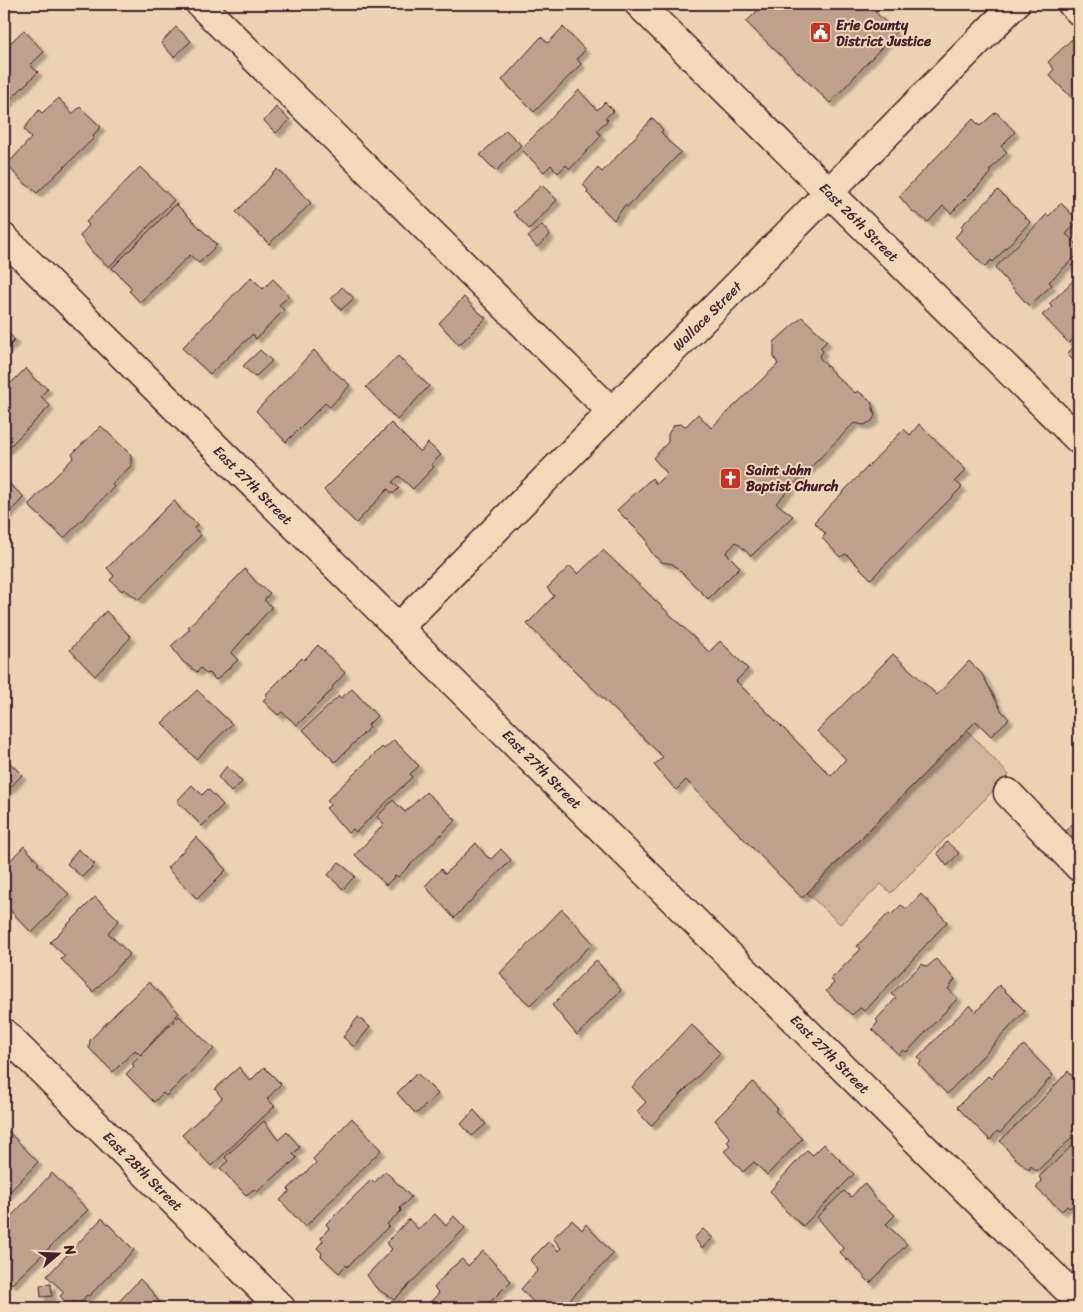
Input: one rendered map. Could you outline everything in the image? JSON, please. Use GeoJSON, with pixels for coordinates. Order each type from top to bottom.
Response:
{"type":"FeatureCollection","features":[{"type":"Feature","properties":{"kind":"street"},"geometry":{"type":"LineString","coordinates":[[200,4],[612,412]]}},
{"type":"Feature","properties":{"kind":"street","name":"East 26th Street"},"geometry":{"type":"LineString","coordinates":[[639,4],[1079,440]]}},
{"type":"Feature","properties":{"kind":"street","name":"Wallace Street"},"geometry":{"type":"LineString","coordinates":[[398,628],[1015,4]]}},
{"type":"Feature","properties":{"kind":"street"},"geometry":{"type":"LineString","coordinates":[[1072,4],[1079,11]]}},
{"type":"Feature","properties":{"kind":"street","name":"East 27th Street"},"geometry":{"type":"LineString","coordinates":[[4,238],[1079,1300]]}},
{"type":"Feature","properties":{"kind":"street"},"geometry":{"type":"LineString","coordinates":[[1008,793],[1079,867]]}},
{"type":"Feature","properties":{"kind":"street","name":"East 28th Street"},"geometry":{"type":"LineString","coordinates":[[4,1033],[281,1308]]}},
{"type":"Feature","properties":{"kind":"shaded area"},"geometry":{"type":"Polygon","coordinates":[[[967,730],[1009,775],[891,893],[881,884],[840,924],[807,893],[967,730]]]}},
{"type":"Feature","properties":{"kind":"building"},"geometry":{"type":"Polygon","coordinates":[[[764,4],[867,4],[896,32],[830,103],[746,22],[764,4]]]}},
{"type":"Feature","properties":{"kind":"building"},"geometry":{"type":"Polygon","coordinates":[[[176,27],[191,41],[174,57],[161,43],[176,27]]]}},
{"type":"Feature","properties":{"kind":"building"},"geometry":{"type":"Polygon","coordinates":[[[563,27],[585,50],[577,59],[581,64],[534,112],[502,80],[541,37],[548,43],[563,27]]]}},
{"type":"Feature","properties":{"kind":"building"},"geometry":{"type":"Polygon","coordinates":[[[24,30],[44,52],[30,65],[38,72],[4,106],[4,42],[8,45],[24,30]]]}},
{"type":"Feature","properties":{"kind":"building"},"geometry":{"type":"Polygon","coordinates":[[[1072,39],[1079,45],[1079,105],[1049,75],[1054,69],[1048,62],[1072,39]]]}},
{"type":"Feature","properties":{"kind":"building"},"geometry":{"type":"Polygon","coordinates":[[[579,90],[597,110],[605,102],[614,111],[605,118],[608,120],[597,130],[601,136],[570,169],[566,165],[558,173],[551,165],[544,172],[521,149],[579,90]]]}},
{"type":"Feature","properties":{"kind":"building"},"geometry":{"type":"Polygon","coordinates":[[[59,98],[72,114],[80,107],[101,127],[93,135],[94,138],[37,193],[7,165],[31,138],[24,129],[39,110],[42,113],[59,98]]]}},
{"type":"Feature","properties":{"kind":"building"},"geometry":{"type":"Polygon","coordinates":[[[276,107],[290,120],[276,133],[264,121],[276,107]]]}},
{"type":"Feature","properties":{"kind":"building"},"geometry":{"type":"Polygon","coordinates":[[[996,112],[1015,132],[1001,146],[1007,152],[989,171],[991,173],[951,213],[943,206],[928,222],[911,210],[899,196],[973,119],[980,126],[996,112]]]}},
{"type":"Feature","properties":{"kind":"building"},"geometry":{"type":"Polygon","coordinates":[[[653,118],[663,130],[661,132],[669,142],[681,152],[627,207],[625,205],[614,220],[587,193],[588,190],[583,185],[598,168],[602,172],[653,118]]]}},
{"type":"Feature","properties":{"kind":"building"},"geometry":{"type":"Polygon","coordinates":[[[506,130],[521,145],[496,171],[480,155],[506,130]]]}},
{"type":"Feature","properties":{"kind":"building"},"geometry":{"type":"Polygon","coordinates":[[[140,167],[174,200],[109,267],[92,252],[80,236],[89,225],[86,222],[140,167]]]}},
{"type":"Feature","properties":{"kind":"building"},"geometry":{"type":"Polygon","coordinates":[[[278,169],[311,203],[269,244],[236,212],[278,169]]]}},
{"type":"Feature","properties":{"kind":"building"},"geometry":{"type":"Polygon","coordinates":[[[542,185],[557,200],[529,229],[513,212],[542,185]]]}},
{"type":"Feature","properties":{"kind":"building"},"geometry":{"type":"Polygon","coordinates":[[[998,190],[1030,222],[993,262],[991,260],[985,267],[955,237],[963,229],[961,226],[998,190]]]}},
{"type":"Feature","properties":{"kind":"building"},"geometry":{"type":"Polygon","coordinates":[[[1061,203],[1078,221],[1066,234],[1079,246],[1079,253],[1049,282],[1052,285],[1029,306],[995,268],[1047,214],[1049,216],[1061,203]]]}},
{"type":"Feature","properties":{"kind":"building"},"geometry":{"type":"Polygon","coordinates":[[[176,204],[217,245],[199,263],[190,255],[140,302],[129,291],[132,288],[112,268],[176,204]]]}},
{"type":"Feature","properties":{"kind":"building"},"geometry":{"type":"Polygon","coordinates":[[[542,225],[550,235],[537,247],[528,237],[542,225]]]}},
{"type":"Feature","properties":{"kind":"building"},"geometry":{"type":"Polygon","coordinates":[[[1079,275],[1079,336],[1077,335],[1069,343],[1042,315],[1052,307],[1049,304],[1079,275]]]}},
{"type":"Feature","properties":{"kind":"building"},"geometry":{"type":"Polygon","coordinates":[[[251,277],[263,289],[273,279],[289,296],[279,305],[284,310],[256,339],[253,334],[210,374],[182,348],[251,277]]]}},
{"type":"Feature","properties":{"kind":"building"},"geometry":{"type":"Polygon","coordinates":[[[342,287],[354,298],[341,310],[331,299],[342,287]]]}},
{"type":"Feature","properties":{"kind":"building"},"geometry":{"type":"Polygon","coordinates":[[[464,297],[486,318],[459,345],[439,323],[464,297]]]}},
{"type":"Feature","properties":{"kind":"building"},"geometry":{"type":"Polygon","coordinates":[[[802,317],[827,341],[820,348],[823,351],[819,357],[855,393],[858,391],[871,401],[875,415],[872,421],[864,425],[854,423],[776,503],[793,516],[751,556],[736,542],[726,553],[740,567],[708,599],[673,564],[662,562],[654,556],[648,547],[646,539],[617,510],[652,478],[656,484],[667,473],[653,458],[668,442],[668,434],[674,425],[681,424],[686,426],[698,414],[711,428],[778,364],[774,357],[774,342],[802,317]]]}},
{"type":"Feature","properties":{"kind":"building"},"geometry":{"type":"Polygon","coordinates":[[[4,329],[15,340],[4,351],[4,329]]]}},
{"type":"Feature","properties":{"kind":"building"},"geometry":{"type":"Polygon","coordinates":[[[1079,341],[1079,366],[1067,354],[1079,341]]]}},
{"type":"Feature","properties":{"kind":"building"},"geometry":{"type":"Polygon","coordinates":[[[260,350],[272,361],[255,377],[243,366],[260,350]]]}},
{"type":"Feature","properties":{"kind":"building"},"geometry":{"type":"Polygon","coordinates":[[[314,350],[330,368],[350,385],[330,407],[325,403],[286,442],[256,411],[314,350]]]}},
{"type":"Feature","properties":{"kind":"building"},"geometry":{"type":"Polygon","coordinates":[[[398,356],[429,386],[397,420],[366,387],[398,356]]]}},
{"type":"Feature","properties":{"kind":"building"},"geometry":{"type":"Polygon","coordinates":[[[26,368],[35,380],[48,388],[41,396],[50,406],[4,452],[4,383],[7,380],[11,383],[26,368]]]}},
{"type":"Feature","properties":{"kind":"building"},"geometry":{"type":"Polygon","coordinates":[[[391,423],[420,452],[428,443],[441,455],[431,464],[434,467],[413,489],[399,476],[392,482],[399,488],[393,494],[388,489],[356,523],[324,490],[391,423]]]}},
{"type":"Feature","properties":{"kind":"building"},"geometry":{"type":"Polygon","coordinates":[[[919,424],[966,470],[955,481],[962,487],[871,579],[846,554],[840,557],[822,538],[826,534],[814,522],[904,429],[910,435],[919,424]]]}},
{"type":"Feature","properties":{"kind":"building"},"geometry":{"type":"Polygon","coordinates":[[[101,426],[131,455],[131,466],[112,484],[114,487],[64,538],[28,505],[74,457],[72,454],[101,426]]]}},
{"type":"Feature","properties":{"kind":"building"},"geometry":{"type":"Polygon","coordinates":[[[4,479],[24,497],[4,518],[4,479]]]}},
{"type":"Feature","properties":{"kind":"building"},"geometry":{"type":"Polygon","coordinates":[[[174,500],[183,513],[198,524],[194,528],[201,535],[139,600],[124,589],[122,591],[110,580],[114,576],[107,568],[174,500]]]}},
{"type":"Feature","properties":{"kind":"building"},"geometry":{"type":"Polygon","coordinates":[[[603,550],[709,652],[720,641],[748,669],[736,681],[831,776],[846,759],[817,731],[893,654],[937,695],[969,661],[982,674],[1001,710],[1009,719],[991,736],[976,721],[802,898],[686,780],[676,790],[654,765],[663,757],[527,624],[554,596],[547,588],[570,566],[578,574],[603,550]]]}},
{"type":"Feature","properties":{"kind":"building"},"geometry":{"type":"Polygon","coordinates":[[[245,569],[256,582],[270,593],[264,600],[272,607],[231,653],[238,660],[216,680],[209,673],[206,674],[201,668],[197,672],[183,662],[171,646],[190,629],[188,627],[245,569]]]}},
{"type":"Feature","properties":{"kind":"building"},"geometry":{"type":"Polygon","coordinates":[[[106,611],[131,637],[95,676],[70,650],[106,611]]]}},
{"type":"Feature","properties":{"kind":"building"},"geometry":{"type":"Polygon","coordinates":[[[318,645],[345,673],[332,687],[333,689],[297,725],[282,712],[278,715],[263,701],[267,696],[266,694],[302,658],[304,660],[318,645]]]}},
{"type":"Feature","properties":{"kind":"building"},"geometry":{"type":"Polygon","coordinates":[[[352,689],[377,716],[368,725],[370,727],[335,762],[303,730],[339,696],[341,698],[352,689]]]}},
{"type":"Feature","properties":{"kind":"building"},"geometry":{"type":"Polygon","coordinates":[[[197,690],[232,724],[196,759],[162,723],[197,690]]]}},
{"type":"Feature","properties":{"kind":"building"},"geometry":{"type":"Polygon","coordinates":[[[394,740],[419,766],[410,774],[412,777],[356,832],[353,829],[348,833],[326,808],[330,805],[327,800],[382,747],[384,749],[394,740]]]}},
{"type":"Feature","properties":{"kind":"building"},"geometry":{"type":"Polygon","coordinates":[[[4,757],[22,775],[4,794],[4,757]]]}},
{"type":"Feature","properties":{"kind":"building"},"geometry":{"type":"Polygon","coordinates":[[[227,766],[242,782],[231,792],[218,777],[227,766]]]}},
{"type":"Feature","properties":{"kind":"building"},"geometry":{"type":"Polygon","coordinates":[[[192,785],[202,795],[208,789],[223,805],[202,826],[177,801],[192,785]]]}},
{"type":"Feature","properties":{"kind":"building"},"geometry":{"type":"Polygon","coordinates":[[[426,792],[456,820],[398,877],[396,875],[386,885],[355,855],[384,824],[377,817],[393,800],[405,812],[426,792]]]}},
{"type":"Feature","properties":{"kind":"building"},"geometry":{"type":"Polygon","coordinates":[[[1079,817],[1079,855],[1062,835],[1079,817]]]}},
{"type":"Feature","properties":{"kind":"building"},"geometry":{"type":"Polygon","coordinates":[[[196,837],[226,870],[197,899],[167,868],[196,837]]]}},
{"type":"Feature","properties":{"kind":"building"},"geometry":{"type":"Polygon","coordinates":[[[947,842],[959,853],[947,866],[937,853],[947,842]]]}},
{"type":"Feature","properties":{"kind":"building"},"geometry":{"type":"Polygon","coordinates":[[[476,843],[486,856],[491,859],[501,849],[511,860],[454,918],[425,886],[441,869],[445,874],[476,843]]]}},
{"type":"Feature","properties":{"kind":"building"},"geometry":{"type":"Polygon","coordinates":[[[24,846],[39,863],[37,864],[69,894],[32,933],[4,904],[4,867],[24,846]]]}},
{"type":"Feature","properties":{"kind":"building"},"geometry":{"type":"Polygon","coordinates":[[[78,849],[95,864],[82,877],[67,864],[78,849]]]}},
{"type":"Feature","properties":{"kind":"building"},"geometry":{"type":"Polygon","coordinates":[[[339,862],[355,876],[343,889],[328,875],[339,862]]]}},
{"type":"Feature","properties":{"kind":"building"},"geometry":{"type":"Polygon","coordinates":[[[921,894],[947,922],[865,1011],[860,1008],[852,1015],[826,991],[834,983],[831,979],[861,949],[857,946],[889,913],[891,915],[901,905],[907,909],[921,894]]]}},
{"type":"Feature","properties":{"kind":"building"},"geometry":{"type":"Polygon","coordinates":[[[95,897],[119,920],[108,933],[130,954],[93,992],[61,959],[65,956],[50,942],[95,897]]]}},
{"type":"Feature","properties":{"kind":"building"},"geometry":{"type":"Polygon","coordinates":[[[562,909],[593,943],[530,1005],[512,989],[500,973],[562,909]]]}},
{"type":"Feature","properties":{"kind":"building"},"geometry":{"type":"Polygon","coordinates":[[[936,959],[955,979],[948,989],[958,998],[907,1052],[903,1050],[899,1055],[872,1029],[878,1022],[876,1020],[896,998],[891,994],[922,964],[927,967],[936,959]]]}},
{"type":"Feature","properties":{"kind":"building"},"geometry":{"type":"Polygon","coordinates":[[[596,960],[621,990],[577,1035],[552,1005],[596,960]]]}},
{"type":"Feature","properties":{"kind":"building"},"geometry":{"type":"Polygon","coordinates":[[[149,982],[179,1013],[140,1055],[135,1050],[113,1072],[89,1048],[90,1040],[149,982]]]}},
{"type":"Feature","properties":{"kind":"building"},"geometry":{"type":"Polygon","coordinates":[[[999,985],[1025,1011],[947,1094],[919,1065],[921,1061],[918,1058],[970,1005],[976,1012],[999,985]]]}},
{"type":"Feature","properties":{"kind":"building"},"geometry":{"type":"Polygon","coordinates":[[[179,1016],[214,1049],[166,1096],[163,1093],[154,1102],[126,1074],[134,1066],[132,1064],[179,1016]]]}},
{"type":"Feature","properties":{"kind":"building"},"geometry":{"type":"Polygon","coordinates":[[[358,1017],[370,1027],[354,1047],[343,1037],[358,1017]]]}},
{"type":"Feature","properties":{"kind":"building"},"geometry":{"type":"Polygon","coordinates":[[[691,1024],[720,1053],[651,1126],[637,1111],[646,1102],[632,1087],[691,1024]]]}},
{"type":"Feature","properties":{"kind":"building"},"geometry":{"type":"Polygon","coordinates":[[[1024,1045],[1053,1075],[1000,1133],[997,1131],[990,1140],[957,1107],[988,1076],[992,1079],[996,1071],[1024,1045]]]}},
{"type":"Feature","properties":{"kind":"building"},"geometry":{"type":"Polygon","coordinates":[[[239,1067],[250,1081],[264,1067],[281,1084],[267,1099],[275,1106],[211,1166],[182,1135],[222,1098],[215,1089],[239,1067]]]}},
{"type":"Feature","properties":{"kind":"building"},"geometry":{"type":"Polygon","coordinates":[[[1068,1071],[1079,1085],[1079,1131],[1037,1171],[1031,1166],[1029,1170],[1000,1141],[1068,1071]]]}},
{"type":"Feature","properties":{"kind":"building"},"geometry":{"type":"Polygon","coordinates":[[[417,1073],[438,1094],[416,1114],[397,1093],[417,1073]]]}},
{"type":"Feature","properties":{"kind":"building"},"geometry":{"type":"Polygon","coordinates":[[[753,1082],[777,1108],[775,1111],[802,1139],[767,1175],[754,1162],[743,1172],[724,1151],[730,1146],[727,1141],[730,1138],[715,1120],[753,1082]]]}},
{"type":"Feature","properties":{"kind":"building"},"geometry":{"type":"Polygon","coordinates":[[[474,1110],[486,1124],[472,1136],[461,1124],[474,1110]]]}},
{"type":"Feature","properties":{"kind":"building"},"geometry":{"type":"Polygon","coordinates":[[[352,1118],[381,1150],[305,1227],[280,1200],[290,1191],[288,1189],[316,1163],[313,1159],[352,1118]]]}},
{"type":"Feature","properties":{"kind":"building"},"geometry":{"type":"Polygon","coordinates":[[[264,1121],[278,1140],[287,1132],[300,1147],[293,1154],[297,1158],[257,1192],[254,1189],[246,1195],[220,1168],[228,1161],[225,1157],[264,1121]]]}},
{"type":"Feature","properties":{"kind":"building"},"geometry":{"type":"Polygon","coordinates":[[[4,1127],[38,1162],[4,1198],[4,1127]]]}},
{"type":"Feature","properties":{"kind":"building"},"geometry":{"type":"Polygon","coordinates":[[[1079,1139],[1079,1198],[1070,1208],[1067,1206],[1062,1211],[1036,1188],[1042,1181],[1039,1177],[1079,1139]]]}},
{"type":"Feature","properties":{"kind":"building"},"geometry":{"type":"Polygon","coordinates":[[[824,1144],[854,1174],[803,1226],[786,1211],[770,1191],[807,1150],[813,1155],[824,1144]]]}},
{"type":"Feature","properties":{"kind":"building"},"geometry":{"type":"Polygon","coordinates":[[[385,1171],[411,1197],[400,1208],[401,1211],[387,1224],[389,1226],[339,1273],[321,1256],[322,1253],[317,1248],[323,1241],[321,1238],[329,1228],[326,1224],[371,1180],[374,1183],[385,1171]]]}},
{"type":"Feature","properties":{"kind":"building"},"geometry":{"type":"Polygon","coordinates":[[[52,1173],[88,1210],[12,1284],[4,1274],[4,1224],[52,1173]]]}},
{"type":"Feature","properties":{"kind":"building"},"geometry":{"type":"Polygon","coordinates":[[[864,1183],[877,1200],[895,1215],[886,1224],[907,1244],[870,1283],[848,1259],[847,1261],[840,1252],[844,1249],[817,1217],[844,1191],[851,1197],[864,1183]]]}},
{"type":"Feature","properties":{"kind":"building"},"geometry":{"type":"Polygon","coordinates":[[[435,1214],[446,1226],[454,1216],[465,1228],[394,1300],[376,1288],[367,1275],[392,1249],[386,1243],[409,1219],[418,1229],[435,1214]]]}},
{"type":"Feature","properties":{"kind":"building"},"geometry":{"type":"Polygon","coordinates":[[[102,1218],[134,1250],[89,1296],[87,1295],[78,1305],[74,1301],[69,1306],[60,1296],[64,1292],[47,1276],[102,1218]]]}},
{"type":"Feature","properties":{"kind":"building"},"geometry":{"type":"Polygon","coordinates":[[[572,1220],[582,1230],[586,1224],[613,1254],[562,1308],[539,1308],[521,1289],[538,1270],[530,1260],[549,1241],[558,1251],[561,1248],[553,1238],[572,1220]]]}},
{"type":"Feature","properties":{"kind":"building"},"geometry":{"type":"Polygon","coordinates":[[[703,1229],[713,1238],[702,1248],[694,1238],[703,1229]]]}},
{"type":"Feature","properties":{"kind":"building"},"geometry":{"type":"Polygon","coordinates":[[[483,1251],[511,1281],[484,1308],[424,1308],[439,1293],[434,1288],[450,1269],[462,1259],[468,1266],[483,1251]]]}},
{"type":"Feature","properties":{"kind":"building"},"geometry":{"type":"Polygon","coordinates":[[[140,1279],[160,1304],[167,1308],[113,1308],[140,1279]]]}},
{"type":"Feature","properties":{"kind":"building"},"geometry":{"type":"Polygon","coordinates":[[[51,1284],[52,1296],[41,1297],[40,1285],[51,1284]]]}},
{"type":"Feature","properties":{"kind":"place","name":"Erie County District Justice"},"geometry":{"type":"Point","coordinates":[820,33]}},
{"type":"Feature","properties":{"kind":"place","name":"Saint John Baptist Church"},"geometry":{"type":"Point","coordinates":[730,478]}}]}
